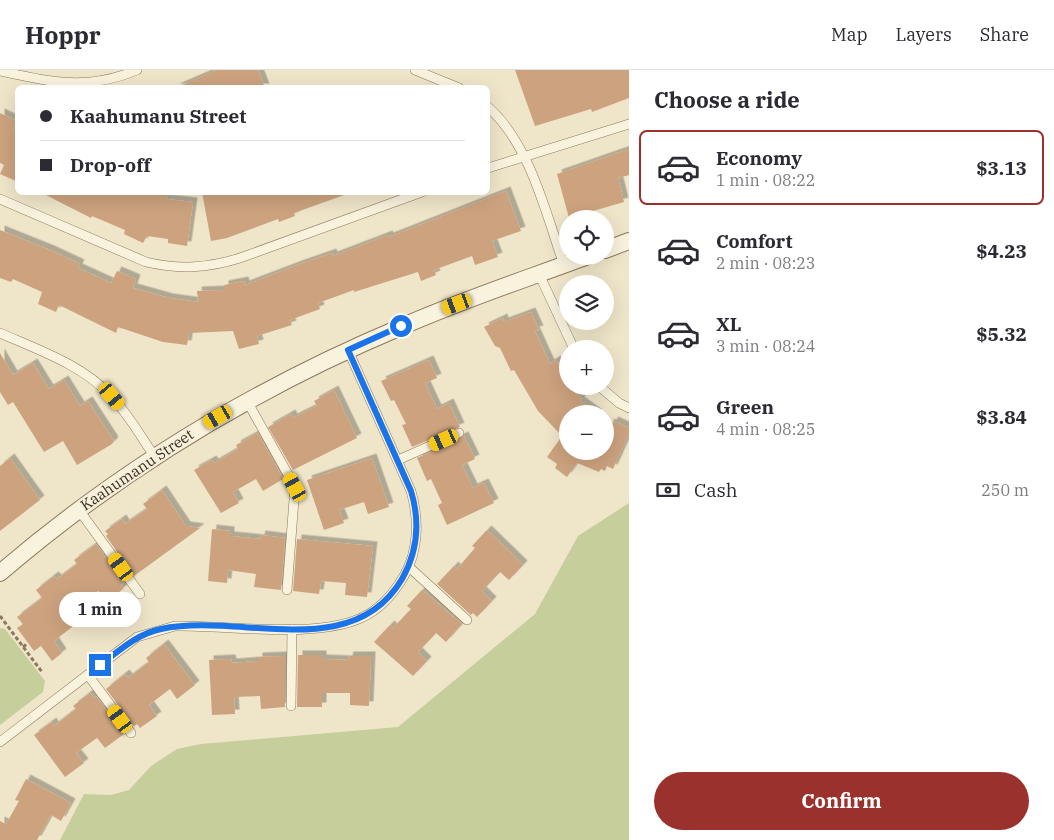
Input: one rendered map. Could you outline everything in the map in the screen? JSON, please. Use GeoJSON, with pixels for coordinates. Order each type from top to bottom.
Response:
{"type":"FeatureCollection","features":[{"type":"Feature","properties":{"kind":"street"},"geometry":{"type":"LineString","coordinates":[[614,247],[629,241]]}},
{"type":"Feature","properties":{"kind":"street","name":"Kaahumanu Street"},"geometry":{"type":"LineString","coordinates":[[0,572],[78,510],[154,457],[247,401],[348,350],[441,310],[564,265]]}},
{"type":"Feature","properties":{"kind":"lane"},"geometry":{"type":"LineString","coordinates":[[0,71],[48,82],[71,84],[108,80],[137,70]]}},
{"type":"Feature","properties":{"kind":"lane"},"geometry":{"type":"LineString","coordinates":[[415,70],[452,85]]}},
{"type":"Feature","properties":{"kind":"lane"},"geometry":{"type":"LineString","coordinates":[[490,109],[505,126],[524,156],[559,251]]}},
{"type":"Feature","properties":{"kind":"lane"},"geometry":{"type":"LineString","coordinates":[[490,167],[629,124]]}},
{"type":"Feature","properties":{"kind":"lane"},"geometry":{"type":"LineString","coordinates":[[0,199],[146,262],[194,268],[220,264],[240,258],[414,195]]}},
{"type":"Feature","properties":{"kind":"lane"},"geometry":{"type":"LineString","coordinates":[[539,274],[570,340]]}},
{"type":"Feature","properties":{"kind":"lane"},"geometry":{"type":"LineString","coordinates":[[0,332],[53,356],[80,370],[97,382],[123,409],[154,457]]}},
{"type":"Feature","properties":{"kind":"lane"},"geometry":{"type":"LineString","coordinates":[[0,742],[137,637],[163,628],[189,626],[292,629],[332,627],[362,618],[383,603],[399,584],[409,567],[416,536],[416,507],[398,460],[348,350]]}},
{"type":"Feature","properties":{"kind":"lane"},"geometry":{"type":"LineString","coordinates":[[610,395],[629,408]]}},
{"type":"Feature","properties":{"kind":"lane"},"geometry":{"type":"LineString","coordinates":[[247,401],[295,487],[287,590]]}},
{"type":"Feature","properties":{"kind":"lane"},"geometry":{"type":"LineString","coordinates":[[398,460],[460,433]]}},
{"type":"Feature","properties":{"kind":"lane"},"geometry":{"type":"LineString","coordinates":[[78,510],[140,594]]}},
{"type":"Feature","properties":{"kind":"lane"},"geometry":{"type":"LineString","coordinates":[[409,567],[467,620]]}},
{"type":"Feature","properties":{"kind":"lane"},"geometry":{"type":"LineString","coordinates":[[291,706],[292,629]]}},
{"type":"Feature","properties":{"kind":"lane"},"geometry":{"type":"LineString","coordinates":[[88,675],[132,734]]}},
{"type":"Feature","properties":{"kind":"path"},"geometry":{"type":"LineString","coordinates":[[0,616],[42,672]]}},
{"type":"Feature","properties":{"kind":"path"},"geometry":{"type":"LineString","coordinates":[[24,647],[28,643]]}},
{"type":"Feature","properties":{"kind":"green space"},"geometry":{"type":"Polygon","coordinates":[[[629,503],[629,840],[60,840],[84,794],[111,795],[129,790],[151,766],[177,749],[201,744],[398,727],[535,614],[578,536],[629,503]]]}},
{"type":"Feature","properties":{"kind":"green space"},"geometry":{"type":"Polygon","coordinates":[[[0,628],[5,629],[45,681],[43,692],[0,725],[0,628]]]}},
{"type":"Feature","properties":{"kind":"building"},"geometry":{"type":"Polygon","coordinates":[[[217,70],[258,70],[264,85],[182,85],[217,70]]]}},
{"type":"Feature","properties":{"kind":"building"},"geometry":{"type":"Polygon","coordinates":[[[515,70],[629,70],[629,98],[592,112],[591,109],[535,126],[515,70]]]}},
{"type":"Feature","properties":{"kind":"building"},"geometry":{"type":"Polygon","coordinates":[[[0,113],[15,120],[13,129],[15,130],[15,181],[0,174],[4,165],[0,163],[0,113]]]}},
{"type":"Feature","properties":{"kind":"building"},"geometry":{"type":"Polygon","coordinates":[[[629,149],[629,175],[618,178],[624,202],[596,210],[567,210],[557,174],[629,149]]]}},
{"type":"Feature","properties":{"kind":"building"},"geometry":{"type":"Polygon","coordinates":[[[506,191],[521,231],[492,241],[498,257],[475,265],[472,256],[434,270],[436,275],[421,281],[418,272],[354,292],[354,290],[318,303],[320,309],[290,320],[292,325],[257,336],[259,344],[239,349],[233,331],[189,333],[187,345],[163,342],[118,327],[116,333],[59,305],[56,312],[38,304],[42,292],[13,279],[11,282],[0,278],[0,230],[80,264],[78,268],[111,283],[117,271],[136,279],[133,288],[169,298],[198,302],[197,291],[224,290],[224,285],[244,281],[245,285],[332,253],[333,256],[388,235],[389,237],[506,191]]]}},
{"type":"Feature","properties":{"kind":"building"},"geometry":{"type":"Polygon","coordinates":[[[46,195],[168,195],[166,199],[193,202],[187,246],[168,243],[168,239],[147,236],[143,243],[124,234],[125,230],[92,216],[91,218],[46,195]]]}},
{"type":"Feature","properties":{"kind":"building"},"geometry":{"type":"Polygon","coordinates":[[[203,195],[344,195],[294,213],[295,216],[279,222],[278,219],[227,238],[211,241],[203,195]]]}},
{"type":"Feature","properties":{"kind":"building"},"geometry":{"type":"Polygon","coordinates":[[[531,312],[539,330],[535,331],[550,364],[556,360],[559,365],[559,395],[578,395],[582,399],[580,401],[586,405],[559,405],[559,433],[538,411],[514,370],[511,371],[500,348],[495,346],[484,327],[503,318],[504,322],[531,312]]]}},
{"type":"Feature","properties":{"kind":"building"},"geometry":{"type":"Polygon","coordinates":[[[0,353],[13,375],[33,363],[49,389],[64,380],[80,406],[88,401],[114,441],[112,444],[77,465],[63,441],[44,452],[13,402],[8,405],[0,392],[0,353]]]}},
{"type":"Feature","properties":{"kind":"building"},"geometry":{"type":"Polygon","coordinates":[[[429,360],[437,378],[425,383],[437,409],[449,403],[460,427],[412,447],[402,425],[406,424],[394,400],[391,401],[381,381],[429,360]]]}},
{"type":"Feature","properties":{"kind":"building"},"geometry":{"type":"Polygon","coordinates":[[[334,390],[357,438],[293,470],[268,427],[291,414],[293,418],[317,406],[314,401],[334,390]]]}},
{"type":"Feature","properties":{"kind":"building"},"geometry":{"type":"Polygon","coordinates":[[[614,421],[629,428],[629,434],[613,469],[607,466],[605,471],[601,469],[599,472],[577,463],[567,477],[555,468],[557,464],[547,457],[559,440],[559,460],[614,460],[614,421]]]}},
{"type":"Feature","properties":{"kind":"building"},"geometry":{"type":"Polygon","coordinates":[[[258,433],[283,479],[263,491],[256,479],[233,492],[239,503],[221,513],[194,470],[212,460],[214,463],[238,449],[236,445],[258,433]]]}},
{"type":"Feature","properties":{"kind":"building"},"geometry":{"type":"Polygon","coordinates":[[[464,436],[475,459],[462,465],[473,488],[484,483],[494,503],[447,525],[438,505],[442,503],[431,479],[427,481],[417,458],[464,436]]]}},
{"type":"Feature","properties":{"kind":"building"},"geometry":{"type":"Polygon","coordinates":[[[10,458],[40,500],[0,531],[0,466],[10,458]]]}},
{"type":"Feature","properties":{"kind":"building"},"geometry":{"type":"Polygon","coordinates":[[[372,458],[389,507],[368,514],[364,502],[339,510],[344,523],[324,530],[307,480],[372,458]]]}},
{"type":"Feature","properties":{"kind":"building"},"geometry":{"type":"Polygon","coordinates":[[[162,490],[186,526],[200,528],[134,576],[106,536],[108,534],[105,531],[122,519],[125,524],[147,509],[143,504],[162,490]]]}},
{"type":"Feature","properties":{"kind":"building"},"geometry":{"type":"Polygon","coordinates":[[[212,529],[230,531],[230,536],[260,539],[261,535],[285,538],[281,590],[254,587],[256,574],[228,570],[227,583],[208,581],[212,529]]]}},
{"type":"Feature","properties":{"kind":"building"},"geometry":{"type":"Polygon","coordinates":[[[487,530],[523,565],[509,580],[500,572],[482,591],[492,601],[477,617],[473,613],[471,615],[437,584],[454,566],[457,569],[475,548],[472,546],[487,530]]]}},
{"type":"Feature","properties":{"kind":"building"},"geometry":{"type":"Polygon","coordinates":[[[297,539],[373,546],[367,597],[345,595],[346,583],[321,581],[319,594],[293,591],[297,539]]]}},
{"type":"Feature","properties":{"kind":"building"},"geometry":{"type":"Polygon","coordinates":[[[96,544],[124,583],[121,585],[124,588],[107,602],[98,591],[77,607],[85,617],[54,641],[62,653],[52,661],[41,646],[34,651],[17,628],[23,624],[17,617],[42,598],[36,590],[54,576],[57,579],[77,564],[74,560],[96,544]]]}},
{"type":"Feature","properties":{"kind":"building"},"geometry":{"type":"Polygon","coordinates":[[[422,590],[462,624],[446,642],[436,633],[418,652],[427,661],[413,676],[374,642],[390,625],[393,628],[411,609],[407,606],[422,590]]]}},
{"type":"Feature","properties":{"kind":"building"},"geometry":{"type":"Polygon","coordinates":[[[164,644],[195,685],[177,699],[170,689],[149,705],[157,716],[140,728],[137,724],[134,726],[106,689],[125,674],[128,678],[149,662],[146,658],[164,644]]]}},
{"type":"Feature","properties":{"kind":"building"},"geometry":{"type":"Polygon","coordinates":[[[298,655],[322,655],[322,659],[348,660],[349,656],[371,656],[369,706],[350,705],[350,693],[322,693],[322,707],[297,707],[298,655]]]}},
{"type":"Feature","properties":{"kind":"building"},"geometry":{"type":"Polygon","coordinates":[[[285,656],[285,707],[261,709],[260,696],[234,697],[235,714],[212,715],[209,660],[231,659],[232,663],[258,661],[258,657],[285,656]]]}},
{"type":"Feature","properties":{"kind":"building"},"geometry":{"type":"Polygon","coordinates":[[[90,693],[94,698],[96,696],[124,734],[105,748],[97,738],[76,753],[84,763],[65,777],[34,735],[52,722],[54,726],[76,709],[73,706],[90,693]]]}},
{"type":"Feature","properties":{"kind":"building"},"geometry":{"type":"Polygon","coordinates":[[[26,779],[71,803],[61,821],[51,815],[37,840],[0,840],[0,821],[6,824],[19,801],[15,800],[26,779]]]}},
{"type":"Feature","properties":{"kind":"route"},"geometry":{"type":"LineString","coordinates":[[100,665],[137,637],[163,628],[189,626],[317,629],[346,624],[362,618],[383,603],[399,584],[409,567],[414,552],[416,536],[416,507],[411,491],[348,350],[401,326]]}}]}
